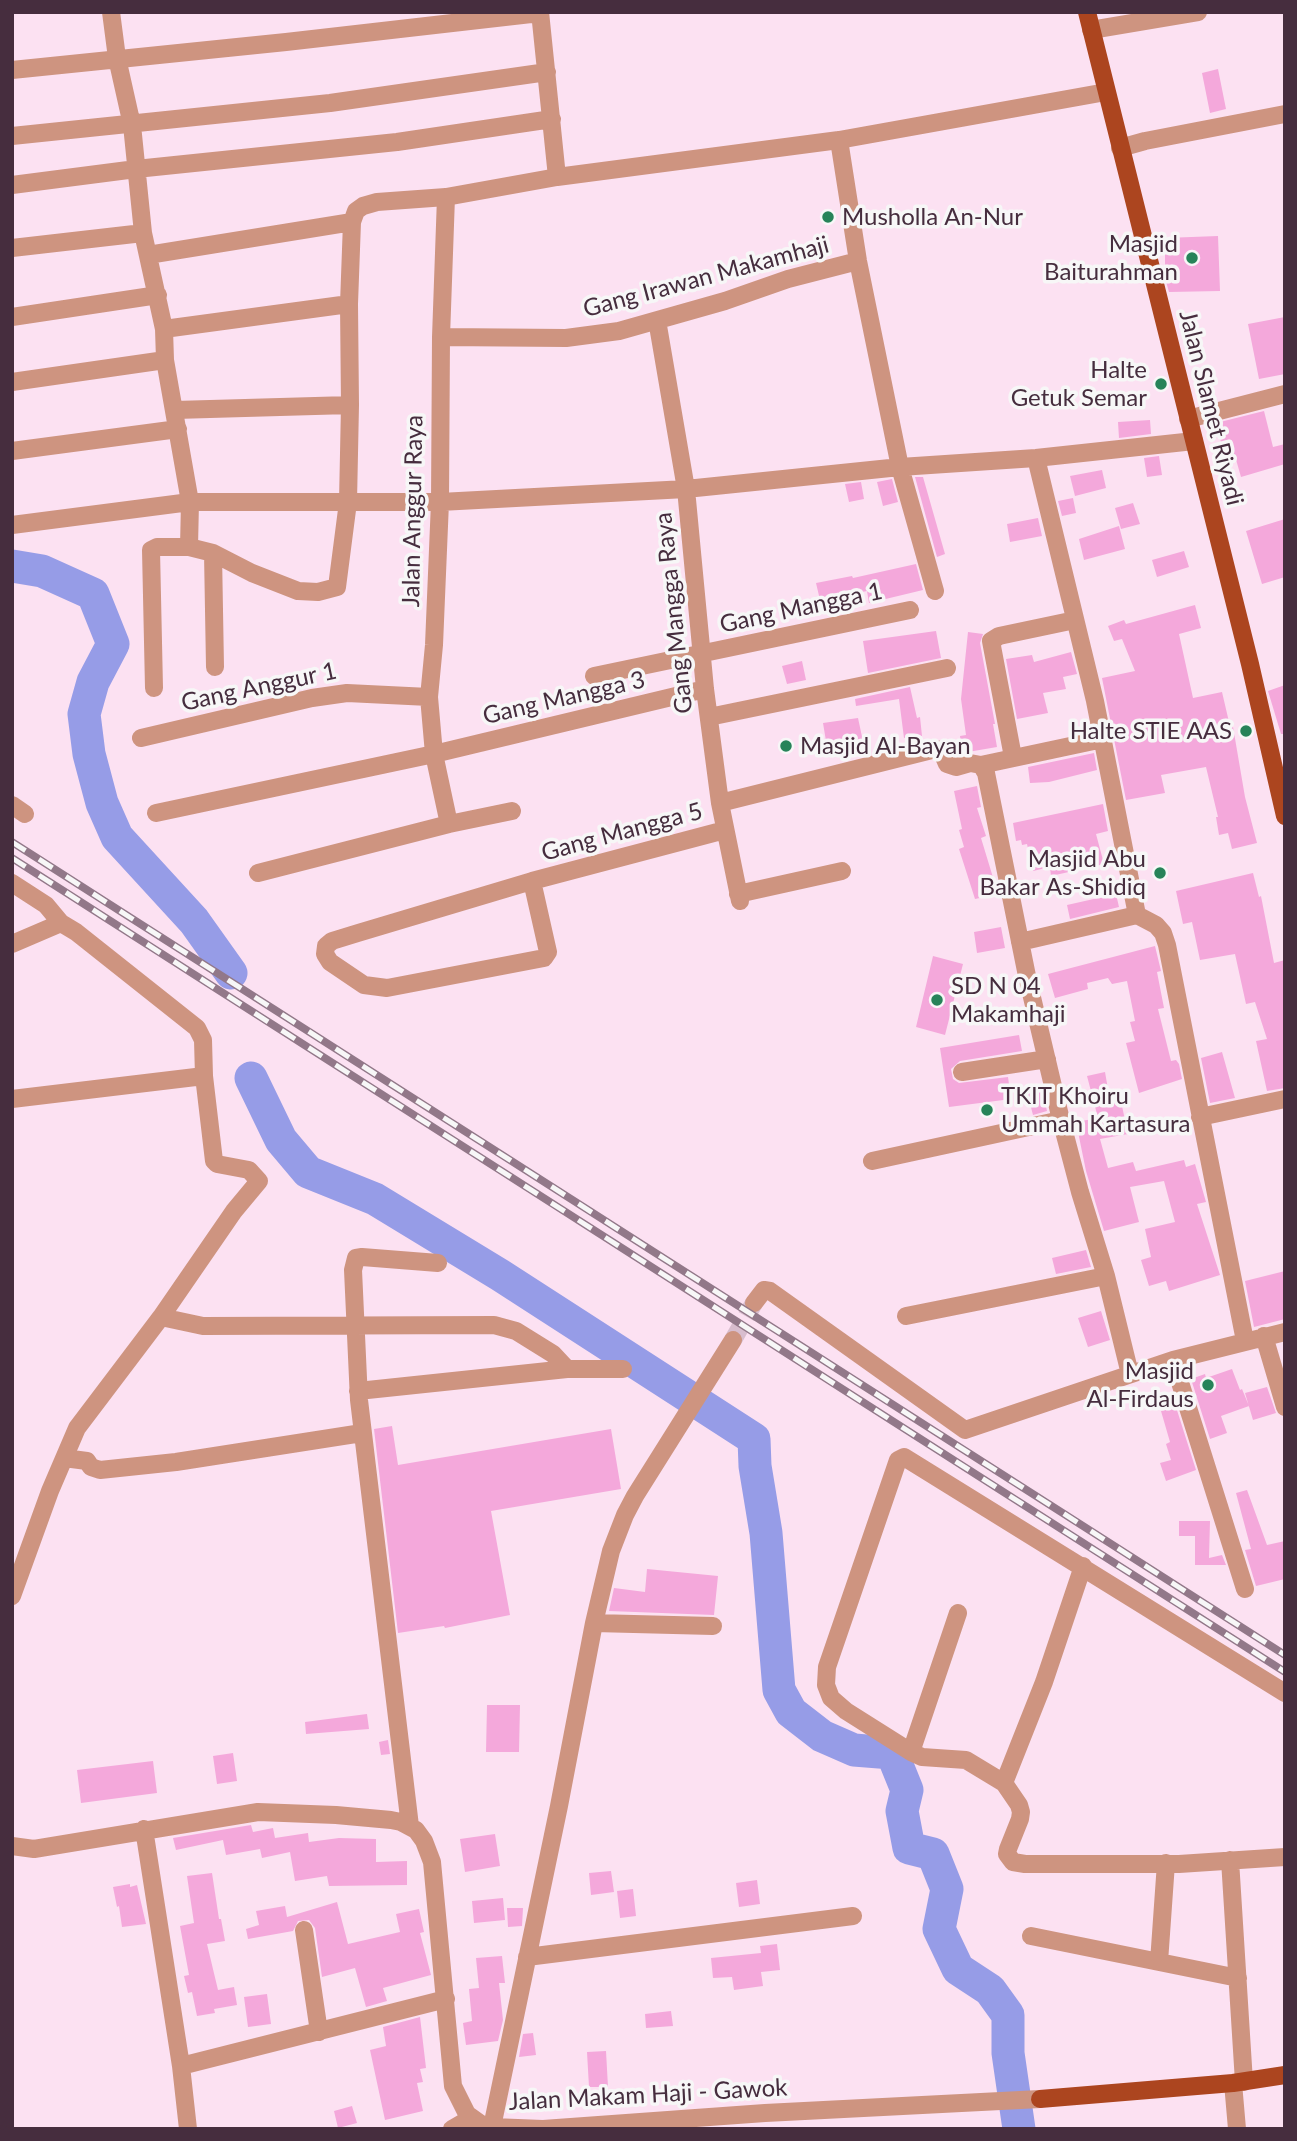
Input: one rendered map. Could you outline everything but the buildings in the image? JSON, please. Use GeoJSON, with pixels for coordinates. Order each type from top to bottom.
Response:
{"type":"FeatureCollection","features":[{"type":"Feature","properties":{"kind":"main road","name":"Jalan Slamet Riyadi"},"geometry":{"type":"LineString","coordinates":[[1089,21],[1285,816]]}},
{"type":"Feature","properties":{"kind":"main road","name":"Jalan Makam Haji - Gawok"},"geometry":{"type":"LineString","coordinates":[[1040,2099],[1239,2082],[1285,2075]]}},
{"type":"Feature","properties":{"kind":"street"},"geometry":{"type":"LineString","coordinates":[[111,12],[117,58],[132,125],[143,233],[158,295],[164,330],[165,360],[190,502],[189,547]]}},
{"type":"Feature","properties":{"kind":"street"},"geometry":{"type":"LineString","coordinates":[[1089,21],[1198,12]]}},
{"type":"Feature","properties":{"kind":"street"},"geometry":{"type":"LineString","coordinates":[[12,70],[540,13],[557,177]]}},
{"type":"Feature","properties":{"kind":"street"},"geometry":{"type":"LineString","coordinates":[[12,136],[330,103],[547,72]]}},
{"type":"Feature","properties":{"kind":"street"},"geometry":{"type":"LineString","coordinates":[[153,688],[152,550],[157,547],[189,547],[213,553],[252,573],[298,591],[318,592],[337,587],[348,502],[352,222],[356,211],[363,206],[377,202],[446,197],[557,177],[839,139],[1106,92]]}},
{"type":"Feature","properties":{"kind":"street"},"geometry":{"type":"LineString","coordinates":[[1120,148],[1285,114]]}},
{"type":"Feature","properties":{"kind":"street"},"geometry":{"type":"LineString","coordinates":[[12,185],[135,169],[397,142],[552,119]]}},
{"type":"Feature","properties":{"kind":"street"},"geometry":{"type":"LineString","coordinates":[[839,139],[858,261],[900,467],[934,591]]}},
{"type":"Feature","properties":{"kind":"street","name":"Jalan Anggur Raya"},"geometry":{"type":"LineString","coordinates":[[446,197],[441,337],[440,502],[435,645],[429,697],[433,754],[449,824]]}},
{"type":"Feature","properties":{"kind":"street"},"geometry":{"type":"LineString","coordinates":[[148,255],[352,222]]}},
{"type":"Feature","properties":{"kind":"street"},"geometry":{"type":"LineString","coordinates":[[12,248],[143,233]]}},
{"type":"Feature","properties":{"kind":"street","name":"Gang Irawan Makamhaji"},"geometry":{"type":"LineString","coordinates":[[441,337],[566,338],[619,331],[725,301],[788,279],[858,261]]}},
{"type":"Feature","properties":{"kind":"street"},"geometry":{"type":"LineString","coordinates":[[12,317],[158,295]]}},
{"type":"Feature","properties":{"kind":"street"},"geometry":{"type":"LineString","coordinates":[[164,330],[349,304]]}},
{"type":"Feature","properties":{"kind":"street","name":"Gang Mangga Raya"},"geometry":{"type":"LineString","coordinates":[[657,320],[686,489],[704,653],[705,689],[720,803],[739,897],[842,871]]}},
{"type":"Feature","properties":{"kind":"street"},"geometry":{"type":"LineString","coordinates":[[12,382],[165,360]]}},
{"type":"Feature","properties":{"kind":"street"},"geometry":{"type":"LineString","coordinates":[[1188,419],[1285,394]]}},
{"type":"Feature","properties":{"kind":"street"},"geometry":{"type":"LineString","coordinates":[[175,410],[350,405]]}},
{"type":"Feature","properties":{"kind":"street"},"geometry":{"type":"LineString","coordinates":[[12,450],[178,429]]}},
{"type":"Feature","properties":{"kind":"street"},"geometry":{"type":"LineString","coordinates":[[12,526],[190,502],[440,502],[686,489],[1194,441]]}},
{"type":"Feature","properties":{"kind":"street"},"geometry":{"type":"LineString","coordinates":[[1036,458],[1103,739],[1137,915]]}},
{"type":"Feature","properties":{"kind":"street"},"geometry":{"type":"LineString","coordinates":[[213,553],[215,667]]}},
{"type":"Feature","properties":{"kind":"street","name":"Gang Mangga 1"},"geometry":{"type":"LineString","coordinates":[[594,676],[909,610]]}},
{"type":"Feature","properties":{"kind":"street"},"geometry":{"type":"LineString","coordinates":[[1013,757],[991,641],[999,636],[1076,620]]}},
{"type":"Feature","properties":{"kind":"street"},"geometry":{"type":"LineString","coordinates":[[709,717],[947,668]]}},
{"type":"Feature","properties":{"kind":"street","name":"Gang Mangga 3"},"geometry":{"type":"LineString","coordinates":[[156,813],[433,754],[705,689]]}},
{"type":"Feature","properties":{"kind":"street","name":"Gang Anggur 1"},"geometry":{"type":"LineString","coordinates":[[141,738],[312,698],[347,693],[429,697]]}},
{"type":"Feature","properties":{"kind":"street"},"geometry":{"type":"LineString","coordinates":[[720,803],[936,749],[941,750],[949,766],[970,763],[981,765],[1103,739]]}},
{"type":"Feature","properties":{"kind":"street"},"geometry":{"type":"LineString","coordinates":[[981,765],[1047,1059],[1130,1374]]}},
{"type":"Feature","properties":{"kind":"street"},"geometry":{"type":"LineString","coordinates":[[258,873],[449,824],[512,811]]}},
{"type":"Feature","properties":{"kind":"street","name":"Gang Mangga 5"},"geometry":{"type":"LineString","coordinates":[[532,881],[548,952],[544,958],[387,988],[363,985],[330,962],[325,954],[326,946],[332,941],[532,881],[725,830]]}},
{"type":"Feature","properties":{"kind":"street"},"geometry":{"type":"LineString","coordinates":[[12,883],[46,905],[61,923],[197,1028],[203,1040],[204,1076],[214,1161],[217,1164],[249,1170],[259,1181],[234,1211],[161,1317],[77,1428],[12,1596]]}},
{"type":"Feature","properties":{"kind":"street"},"geometry":{"type":"LineString","coordinates":[[1020,943],[1137,915],[1156,925],[1163,933],[1245,1341]]}},
{"type":"Feature","properties":{"kind":"street"},"geometry":{"type":"LineString","coordinates":[[12,944],[61,923]]}},
{"type":"Feature","properties":{"kind":"street"},"geometry":{"type":"LineString","coordinates":[[962,1072],[1047,1059]]}},
{"type":"Feature","properties":{"kind":"street"},"geometry":{"type":"LineString","coordinates":[[12,1099],[204,1076]]}},
{"type":"Feature","properties":{"kind":"street"},"geometry":{"type":"LineString","coordinates":[[1200,1117],[1285,1099]]}},
{"type":"Feature","properties":{"kind":"street"},"geometry":{"type":"LineString","coordinates":[[872,1161],[1062,1120]]}},
{"type":"Feature","properties":{"kind":"street"},"geometry":{"type":"LineString","coordinates":[[410,1826],[362,1433],[353,1263],[356,1258],[362,1256],[438,1263]]}},
{"type":"Feature","properties":{"kind":"street"},"geometry":{"type":"LineString","coordinates":[[906,1316],[1106,1276]]}},
{"type":"Feature","properties":{"kind":"street"},"geometry":{"type":"LineString","coordinates":[[754,1303],[764,1290],[770,1291],[965,1430],[1173,1360],[1285,1332]]}},
{"type":"Feature","properties":{"kind":"street"},"geometry":{"type":"LineString","coordinates":[[161,1317],[203,1326],[494,1325],[525,1336],[553,1354],[567,1370]]}},
{"type":"Feature","properties":{"kind":"street"},"geometry":{"type":"LineString","coordinates":[[1264,1336],[1285,1407]]}},
{"type":"Feature","properties":{"kind":"street"},"geometry":{"type":"LineString","coordinates":[[492,2127],[611,1551],[625,1515],[733,1340]]}},
{"type":"Feature","properties":{"kind":"street"},"geometry":{"type":"LineString","coordinates":[[1173,1360],[1245,1589]]}},
{"type":"Feature","properties":{"kind":"street"},"geometry":{"type":"LineString","coordinates":[[358,1391],[567,1370],[624,1369]]}},
{"type":"Feature","properties":{"kind":"street"},"geometry":{"type":"LineString","coordinates":[[64,1458],[87,1461],[90,1467],[100,1470],[176,1462],[362,1433]]}},
{"type":"Feature","properties":{"kind":"street"},"geometry":{"type":"LineString","coordinates":[[1285,1693],[904,1457],[898,1460],[827,1667],[826,1685],[831,1698],[846,1711],[911,1752],[922,1757],[966,1760],[1004,1783],[1021,1812],[1007,1854],[1013,1862],[1166,1863],[1285,1857]]}},
{"type":"Feature","properties":{"kind":"street"},"geometry":{"type":"LineString","coordinates":[[1004,1783],[1044,1682],[1083,1566]]}},
{"type":"Feature","properties":{"kind":"street"},"geometry":{"type":"LineString","coordinates":[[911,1752],[958,1613]]}},
{"type":"Feature","properties":{"kind":"street"},"geometry":{"type":"LineString","coordinates":[[594,1623],[713,1626]]}},
{"type":"Feature","properties":{"kind":"street"},"geometry":{"type":"LineString","coordinates":[[12,1846],[34,1849],[258,1812],[391,1820],[410,1826],[425,1841],[432,1862],[453,2086],[469,2123],[452,2129]]}},
{"type":"Feature","properties":{"kind":"street"},"geometry":{"type":"LineString","coordinates":[[144,1829],[181,2066],[188,2129]]}},
{"type":"Feature","properties":{"kind":"street"},"geometry":{"type":"LineString","coordinates":[[1230,1860],[1238,1978],[1237,2129]]}},
{"type":"Feature","properties":{"kind":"street"},"geometry":{"type":"LineString","coordinates":[[1159,1962],[1166,1863]]}},
{"type":"Feature","properties":{"kind":"street"},"geometry":{"type":"LineString","coordinates":[[527,1957],[853,1916]]}},
{"type":"Feature","properties":{"kind":"street"},"geometry":{"type":"LineString","coordinates":[[304,1930],[319,2032]]}},
{"type":"Feature","properties":{"kind":"street"},"geometry":{"type":"LineString","coordinates":[[1031,1936],[1238,1978]]}},
{"type":"Feature","properties":{"kind":"street"},"geometry":{"type":"LineString","coordinates":[[181,2066],[446,1999]]}},
{"type":"Feature","properties":{"kind":"street","name":"Jalan Makam Haji - Gawok"},"geometry":{"type":"LineString","coordinates":[[469,2123],[492,2127],[543,2129],[765,2113],[1040,2099]]}},
{"type":"Feature","properties":{"kind":"waterway"},"geometry":{"type":"LineString","coordinates":[[12,566],[42,571],[93,594],[113,644],[93,682],[84,714],[89,754],[102,803],[117,837],[194,921],[231,973]]}},
{"type":"Feature","properties":{"kind":"waterway"},"geometry":{"type":"LineString","coordinates":[[251,1078],[281,1140],[308,1172],[375,1199],[500,1275],[754,1439],[755,1466],[766,1533],[779,1690],[791,1712],[822,1736],[854,1750],[892,1753],[907,1790],[902,1811],[909,1848],[933,1854],[947,1889],[939,1929],[958,1969],[990,1990],[1008,2015],[1008,2053],[1019,2129]]}},
{"type":"Feature","properties":{"kind":"tunnel"},"geometry":{"type":"LineString","coordinates":[[733,1340],[754,1303]]}},
{"type":"Feature","properties":{"kind":"railway"},"geometry":{"type":"LineString","coordinates":[[12,842],[1285,1655]]}},
{"type":"Feature","properties":{"kind":"railway"},"geometry":{"type":"LineString","coordinates":[[12,858],[1285,1672]]}},
{"type":"Feature","properties":{"kind":"place","name":"Musholla An-Nur"},"geometry":{"type":"Point","coordinates":[828,217]}},
{"type":"Feature","properties":{"kind":"place","name":"Masjid Baiturahman"},"geometry":{"type":"Point","coordinates":[1192,258]}},
{"type":"Feature","properties":{"kind":"place","name":"Halte Getuk Semar"},"geometry":{"type":"Point","coordinates":[1161,384]}},
{"type":"Feature","properties":{"kind":"place","name":"Halte STIE AAS"},"geometry":{"type":"Point","coordinates":[1246,731]}},
{"type":"Feature","properties":{"kind":"place","name":"Masjid Al-Bayan"},"geometry":{"type":"Point","coordinates":[786,746]}},
{"type":"Feature","properties":{"kind":"place","name":"Masjid Abu Bakar As-Shidiq"},"geometry":{"type":"Point","coordinates":[1160,873]}},
{"type":"Feature","properties":{"kind":"place","name":"SD N 04 Makamhaji"},"geometry":{"type":"Point","coordinates":[937,1000]}},
{"type":"Feature","properties":{"kind":"place","name":"TKIT Khoiru Ummah Kartasura"},"geometry":{"type":"Point","coordinates":[987,1110]}},
{"type":"Feature","properties":{"kind":"place","name":"Masjid Al-Firdaus"},"geometry":{"type":"Point","coordinates":[1208,1385]}}]}
